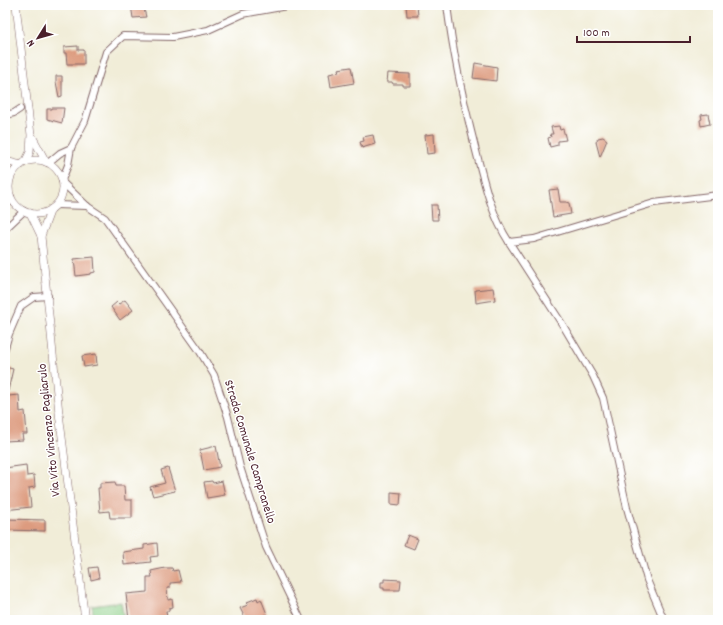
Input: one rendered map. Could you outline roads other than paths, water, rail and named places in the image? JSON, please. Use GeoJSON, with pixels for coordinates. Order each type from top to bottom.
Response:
{"type":"FeatureCollection","features":[{"type":"Feature","properties":{"kind":"street"},"geometry":{"type":"LineString","coordinates":[[5,208],[12,176],[23,164],[30,152],[31,135],[16,5]]}},
{"type":"Feature","properties":{"kind":"street"},"geometry":{"type":"LineString","coordinates":[[62,182],[71,148],[85,121],[106,52],[123,36],[173,36],[187,34],[208,30],[243,14],[292,5]]}},
{"type":"Feature","properties":{"kind":"street"},"geometry":{"type":"LineString","coordinates":[[447,5],[450,30],[465,107],[484,182],[502,231],[564,327],[593,376],[603,398],[627,508],[647,580],[664,620]]}},
{"type":"Feature","properties":{"kind":"street"},"geometry":{"type":"LineString","coordinates":[[5,115],[14,113],[20,109]]}},
{"type":"Feature","properties":{"kind":"street"},"geometry":{"type":"LineString","coordinates":[[31,135],[47,163]]}},
{"type":"Feature","properties":{"kind":"street"},"geometry":{"type":"LineString","coordinates":[[47,163],[60,153],[71,148]]}},
{"type":"Feature","properties":{"kind":"street"},"geometry":{"type":"LineString","coordinates":[[5,161],[23,164],[32,160],[47,163],[54,168],[62,182],[63,191],[60,199],[53,207],[37,214],[27,212],[18,207],[9,190]]}},
{"type":"Feature","properties":{"kind":"street","name":"Strada Comunale Campranello"},"geometry":{"type":"LineString","coordinates":[[62,182],[87,206],[105,218],[199,350],[214,375],[228,417],[240,467],[266,546],[301,620]]}},
{"type":"Feature","properties":{"kind":"street"},"geometry":{"type":"LineString","coordinates":[[509,242],[534,239],[654,203],[718,195]]}},
{"type":"Feature","properties":{"kind":"street"},"geometry":{"type":"LineString","coordinates":[[53,207],[87,206]]}},
{"type":"Feature","properties":{"kind":"street","name":"Via Vito Vincenzo Pagliarulo"},"geometry":{"type":"LineString","coordinates":[[41,236],[53,207]]}},
{"type":"Feature","properties":{"kind":"street"},"geometry":{"type":"LineString","coordinates":[[5,229],[27,212]]}},
{"type":"Feature","properties":{"kind":"street","name":"Via Vito Vincenzo Pagliarulo"},"geometry":{"type":"LineString","coordinates":[[27,212],[41,236],[59,413],[85,620]]}},
{"type":"Feature","properties":{"kind":"street"},"geometry":{"type":"LineString","coordinates":[[5,348],[9,334],[21,306],[34,297],[48,296]]}}]}
